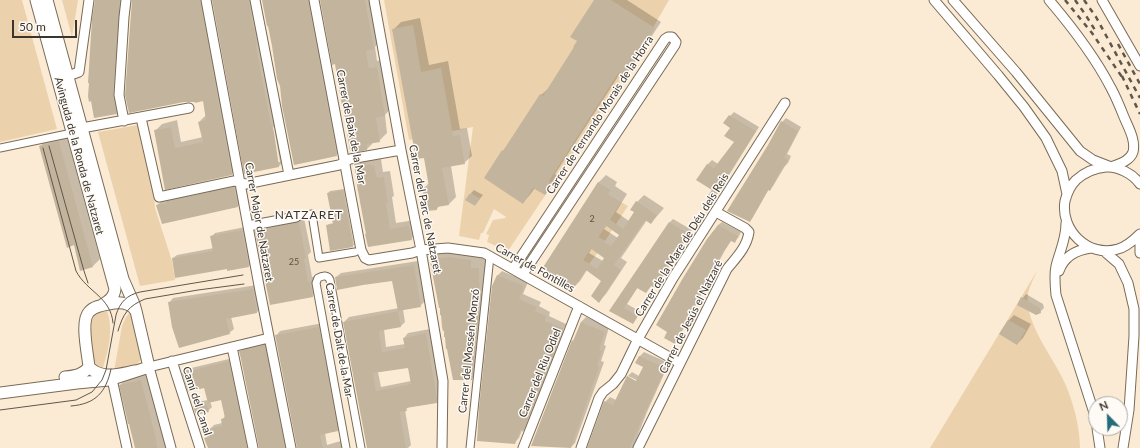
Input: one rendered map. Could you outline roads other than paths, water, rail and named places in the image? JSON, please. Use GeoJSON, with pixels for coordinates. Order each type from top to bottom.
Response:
{"type":"FeatureCollection","features":[{"type":"Feature","properties":{"kind":"street","name":"Avinguda de la Ronda de Natzaret"},"geometry":{"type":"LineString","coordinates":[[36,0],[123,279],[134,304],[149,367]]}},
{"type":"Feature","properties":{"kind":"street","name":"Avinguda de la Ronda de Natzaret"},"geometry":{"type":"LineString","coordinates":[[47,0],[68,76],[77,131],[115,288],[115,294],[113,297],[89,312],[84,320],[89,367]]}},
{"type":"Feature","properties":{"kind":"street","name":"Avinguda de la Ronda de Natzaret"},"geometry":{"type":"LineString","coordinates":[[68,76],[79,72],[89,0]]}},
{"type":"Feature","properties":{"kind":"street"},"geometry":{"type":"LineString","coordinates":[[124,121],[119,95],[126,0]]}},
{"type":"Feature","properties":{"kind":"street","name":"Carrer Major de Natzaret"},"geometry":{"type":"LineString","coordinates":[[206,0],[291,448]]}},
{"type":"Feature","properties":{"kind":"street"},"geometry":{"type":"LineString","coordinates":[[255,0],[289,175]]}},
{"type":"Feature","properties":{"kind":"street","name":"Carrer de Baix de la Mar"},"geometry":{"type":"LineString","coordinates":[[314,0],[362,250],[365,258]]}},
{"type":"Feature","properties":{"kind":"street","name":"Carrer del Parc de Natzaret"},"geometry":{"type":"LineString","coordinates":[[374,0],[421,250],[443,381],[442,448]]}},
{"type":"Feature","properties":{"kind":"street"},"geometry":{"type":"LineString","coordinates":[[934,0],[998,74],[1046,138],[1062,171],[1067,194]]}},
{"type":"Feature","properties":{"kind":"street"},"geometry":{"type":"LineString","coordinates":[[953,0],[1016,72],[1080,151],[1093,160],[1126,172],[1140,184]]}},
{"type":"Feature","properties":{"kind":"street"},"geometry":{"type":"LineString","coordinates":[[1049,0],[1090,54],[1111,88],[1128,126],[1133,142],[1133,153],[1125,161],[1111,167],[1098,168],[1084,173],[1073,183],[1067,194],[1064,207],[1066,232],[1056,267],[1054,281],[1056,295],[1089,396]]}},
{"type":"Feature","properties":{"kind":"street"},"geometry":{"type":"LineString","coordinates":[[1102,0],[1140,66]]}},
{"type":"Feature","properties":{"kind":"street","name":"Carrer de Fernando Morais de la Horra"},"geometry":{"type":"LineString","coordinates":[[513,269],[665,39],[672,37],[676,42],[675,45],[523,274]]}},
{"type":"Feature","properties":{"kind":"street","name":"Carrer de la Mare de Déu dels Reis"},"geometry":{"type":"LineString","coordinates":[[581,448],[599,398],[603,392],[617,379],[638,339],[682,264],[785,103]]}},
{"type":"Feature","properties":{"kind":"street"},"geometry":{"type":"LineString","coordinates":[[0,148],[189,108]]}},
{"type":"Feature","properties":{"kind":"street"},"geometry":{"type":"LineString","coordinates":[[141,118],[160,197],[234,181],[246,184],[339,165],[350,159],[402,150]]}},
{"type":"Feature","properties":{"kind":"street","name":"Carrer de Jesús el Natzaré"},"geometry":{"type":"LineString","coordinates":[[638,448],[727,269],[741,251],[749,232],[745,228],[716,212]]}},
{"type":"Feature","properties":{"kind":"street"},"geometry":{"type":"LineString","coordinates":[[248,226],[312,214],[319,258],[355,252]]}},
{"type":"Feature","properties":{"kind":"street"},"geometry":{"type":"LineString","coordinates":[[1066,220],[1071,232],[1080,242],[1091,248],[1104,251],[1117,250],[1127,245],[1140,234]]}},
{"type":"Feature","properties":{"kind":"street"},"geometry":{"type":"LineString","coordinates":[[1140,234],[1140,253]]}},
{"type":"Feature","properties":{"kind":"street","name":"Carrer de Fontilles"},"geometry":{"type":"LineString","coordinates":[[365,258],[369,260],[412,253],[421,250],[448,248],[484,253],[680,363]]}},
{"type":"Feature","properties":{"kind":"street"},"geometry":{"type":"LineString","coordinates":[[1054,281],[1061,264],[1070,255],[1080,250],[1091,248]]}},
{"type":"Feature","properties":{"kind":"street"},"geometry":{"type":"LineString","coordinates":[[1104,251],[1119,264],[1138,301],[1140,308]]}},
{"type":"Feature","properties":{"kind":"street","name":"Carrer del Mossén Monzó"},"geometry":{"type":"LineString","coordinates":[[470,448],[490,256]]}},
{"type":"Feature","properties":{"kind":"street","name":"Carrer de Dalt de la Mar"},"geometry":{"type":"LineString","coordinates":[[346,448],[316,283],[318,278],[323,276],[328,277],[330,280],[361,448]]}},
{"type":"Feature","properties":{"kind":"street"},"geometry":{"type":"LineString","coordinates":[[1123,448],[1129,410],[1134,336],[1134,309],[1128,283]]}},
{"type":"Feature","properties":{"kind":"street","name":"Avinguda de la Ronda de Natzaret"},"geometry":{"type":"LineString","coordinates":[[102,305],[122,302],[131,306],[136,311]]}},
{"type":"Feature","properties":{"kind":"street","name":"Carrer del Riu Odiel"},"geometry":{"type":"LineString","coordinates":[[523,448],[579,306]]}},
{"type":"Feature","properties":{"kind":"street"},"geometry":{"type":"LineString","coordinates":[[0,393],[112,379],[149,367],[269,338]]}},
{"type":"Feature","properties":{"kind":"street"},"geometry":{"type":"LineString","coordinates":[[232,346],[253,448]]}},
{"type":"Feature","properties":{"kind":"street","name":"Camí del Canal"},"geometry":{"type":"LineString","coordinates":[[172,361],[200,448]]}},
{"type":"Feature","properties":{"kind":"street"},"geometry":{"type":"LineString","coordinates":[[0,386],[76,376],[86,371],[89,367],[98,374],[107,375],[135,371]]}},
{"type":"Feature","properties":{"kind":"street"},"geometry":{"type":"LineString","coordinates":[[149,367],[171,448]]}},
{"type":"Feature","properties":{"kind":"street"},"geometry":{"type":"LineString","coordinates":[[112,379],[127,448]]}},
{"type":"Feature","properties":{"kind":"street"},"geometry":{"type":"LineString","coordinates":[[1099,436],[1100,448]]}},
{"type":"Feature","properties":{"kind":"tram line"},"geometry":{"type":"LineString","coordinates":[[49,146],[88,283]]}},
{"type":"Feature","properties":{"kind":"tram line"},"geometry":{"type":"LineString","coordinates":[[43,148],[76,271],[108,307],[113,323]]}},
{"type":"Feature","properties":{"kind":"tram line"},"geometry":{"type":"LineString","coordinates":[[0,410],[76,400],[92,392],[102,380],[106,370],[118,310],[122,303],[131,295],[140,292],[243,275]]}},
{"type":"Feature","properties":{"kind":"tram line"},"geometry":{"type":"LineString","coordinates":[[118,331],[127,311],[145,299],[244,284]]}},
{"type":"Feature","properties":{"kind":"tram line"},"geometry":{"type":"LineString","coordinates":[[71,406],[87,403],[98,395],[103,390],[111,369]]}},
{"type":"Feature","properties":{"kind":"railway"},"geometry":{"type":"LineString","coordinates":[[1065,0],[1092,33],[1124,80]]}},
{"type":"Feature","properties":{"kind":"railway"},"geometry":{"type":"LineString","coordinates":[[1075,0],[1095,30]]}},
{"type":"Feature","properties":{"kind":"railway"},"geometry":{"type":"LineString","coordinates":[[1084,0],[1096,17],[1140,98]]}},
{"type":"Feature","properties":{"kind":"railway"},"geometry":{"type":"LineString","coordinates":[[1118,44],[1140,84]]}},
{"type":"Feature","properties":{"kind":"railway"},"geometry":{"type":"LineString","coordinates":[[1122,76],[1140,114]]}},
{"type":"Feature","properties":{"kind":"district","name":"NATZARET"},"geometry":{"type":"Point","coordinates":[309,215]}}]}
